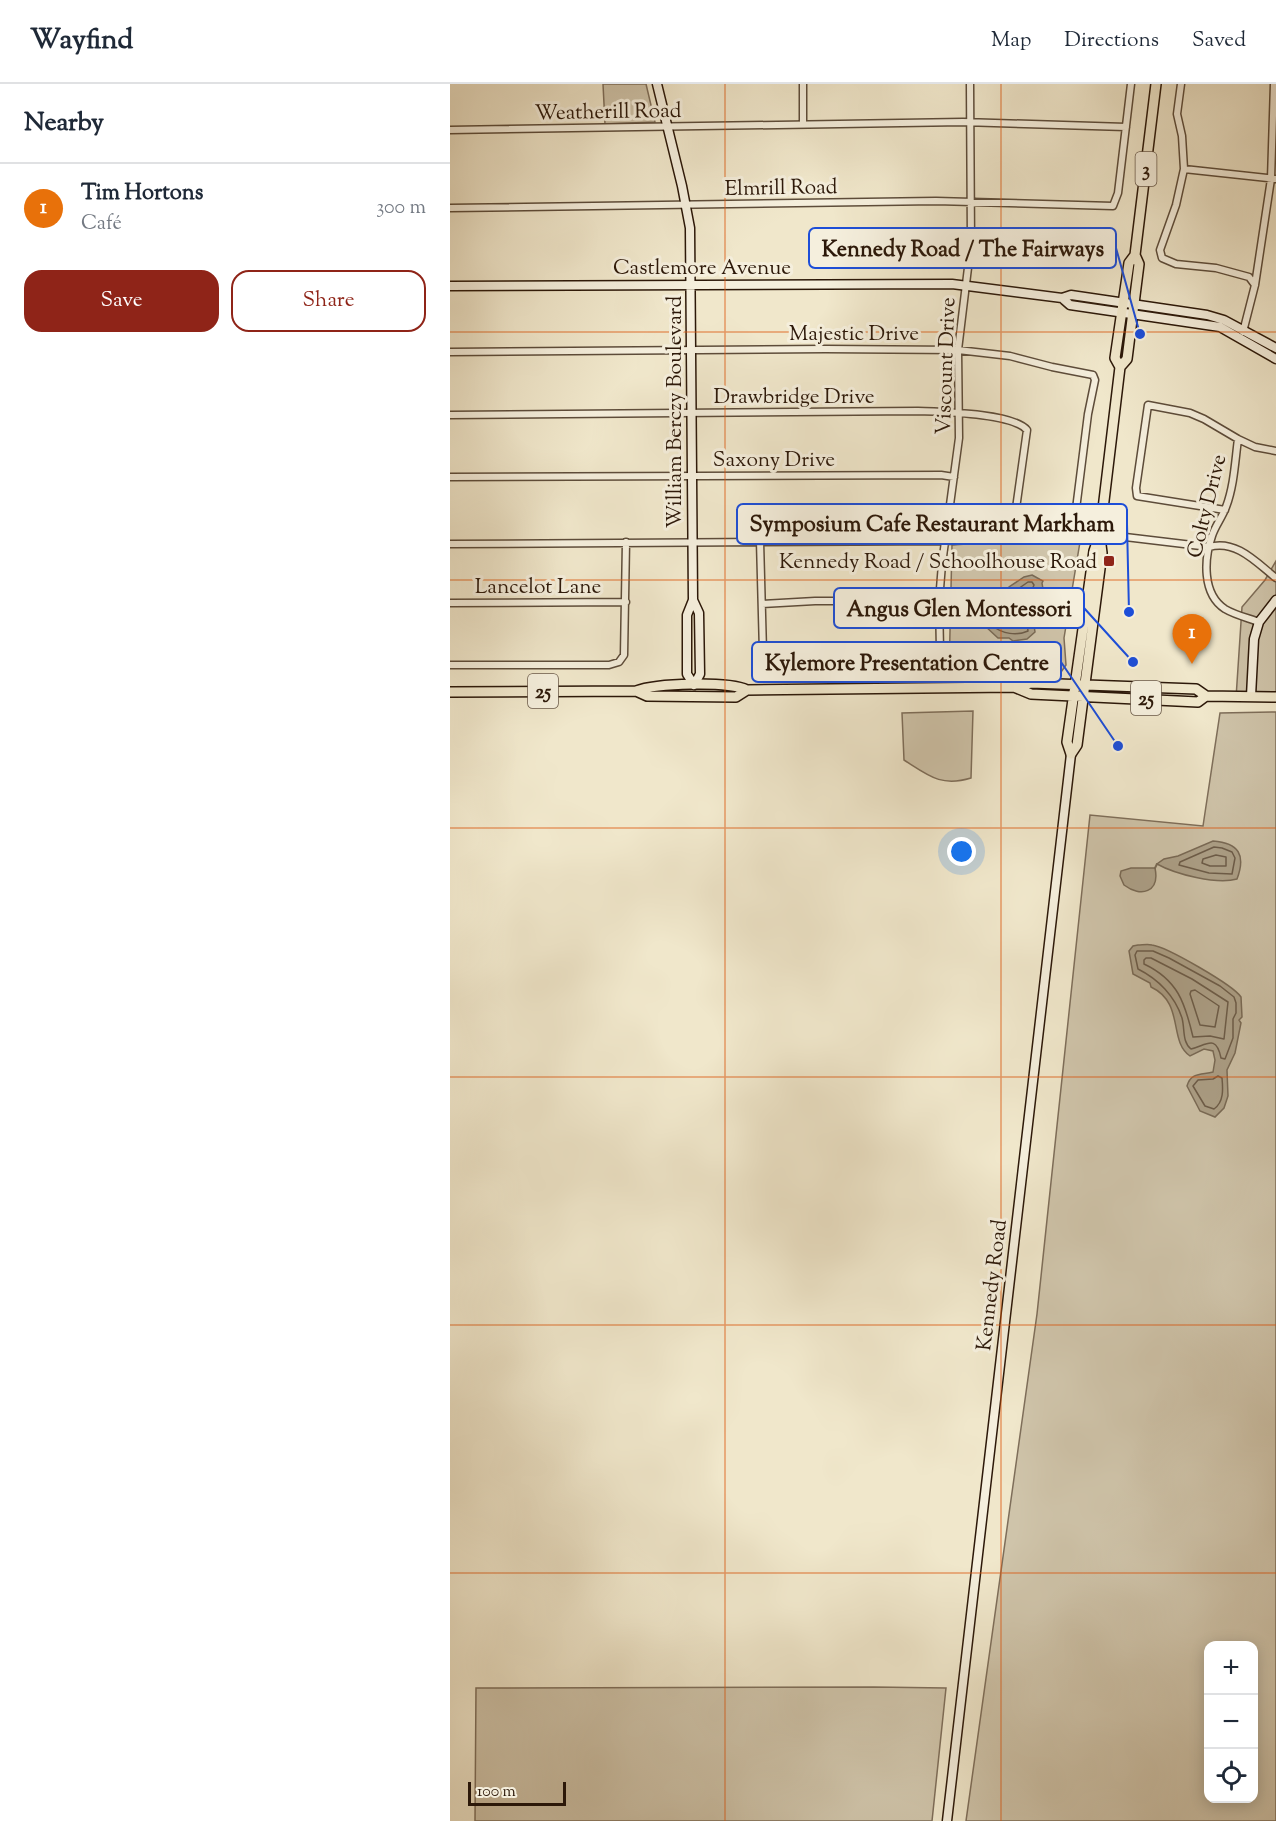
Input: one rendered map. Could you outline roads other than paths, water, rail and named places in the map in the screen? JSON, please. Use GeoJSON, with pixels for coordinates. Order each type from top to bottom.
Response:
{"type":"FeatureCollection","features":[{"type":"Feature","properties":{"kind":"main road","name":"Kennedy Road"},"geometry":{"type":"LineString","coordinates":[[1120,367],[1115,358],[1129,263],[1135,255],[1156,84]]}},
{"type":"Feature","properties":{"kind":"main road","name":"Kennedy Road"},"geometry":{"type":"LineString","coordinates":[[1071,754],[1067,742],[1081,684],[1094,551],[1100,534],[1120,367],[1127,359],[1139,264],[1135,255]]}},
{"type":"Feature","properties":{"kind":"main road","name":"25"},"geometry":{"type":"LineString","coordinates":[[450,692],[636,691],[647,687],[694,685],[737,685],[747,690],[1013,687],[1031,682],[1196,689],[1206,696],[1276,697]]}},
{"type":"Feature","properties":{"kind":"main road","name":"25"},"geometry":{"type":"LineString","coordinates":[[1013,687],[1031,694],[1079,694],[1198,702],[1206,696]]}},
{"type":"Feature","properties":{"kind":"main road","name":"25"},"geometry":{"type":"LineString","coordinates":[[636,691],[647,696],[736,698],[747,690]]}},
{"type":"Feature","properties":{"kind":"street","name":"William Berczy Boulevard"},"geometry":{"type":"LineString","coordinates":[[657,84],[686,205],[690,239],[693,600],[699,613],[700,674],[694,685]]}},
{"type":"Feature","properties":{"kind":"street"},"geometry":{"type":"LineString","coordinates":[[803,84],[803,124]]}},
{"type":"Feature","properties":{"kind":"street","name":"Viscount Drive"},"geometry":{"type":"LineString","coordinates":[[762,604],[763,652],[768,659],[779,662],[923,663],[933,661],[940,655],[939,601],[959,438],[958,350],[970,243],[970,84]]}},
{"type":"Feature","properties":{"kind":"street"},"geometry":{"type":"LineString","coordinates":[[1126,127],[1131,84]]}},
{"type":"Feature","properties":{"kind":"street"},"geometry":{"type":"LineString","coordinates":[[1180,84],[1177,114],[1182,136],[1184,169],[1176,205],[1160,250],[1162,258],[1176,264],[1216,268],[1250,277],[1255,285]]}},
{"type":"Feature","properties":{"kind":"street"},"geometry":{"type":"LineString","coordinates":[[1242,334],[1255,285],[1273,179],[1274,84]]}},
{"type":"Feature","properties":{"kind":"street","name":"Weatherill Road"},"geometry":{"type":"LineString","coordinates":[[450,130],[970,122],[1126,127]]}},
{"type":"Feature","properties":{"kind":"street","name":"Elmrill Road"},"geometry":{"type":"LineString","coordinates":[[450,208],[971,202],[1113,206],[1118,193],[1126,127]]}},
{"type":"Feature","properties":{"kind":"street"},"geometry":{"type":"LineString","coordinates":[[1184,169],[1273,179]]}},
{"type":"Feature","properties":{"kind":"street","name":"Castlemore Avenue"},"geometry":{"type":"LineString","coordinates":[[450,286],[965,285],[1062,298],[1071,295],[1220,327],[1242,334]]}},
{"type":"Feature","properties":{"kind":"street"},"geometry":{"type":"LineString","coordinates":[[1242,334],[1276,348]]}},
{"type":"Feature","properties":{"kind":"street"},"geometry":{"type":"LineString","coordinates":[[1242,334],[1276,359]]}},
{"type":"Feature","properties":{"kind":"street","name":"Majestic Drive"},"geometry":{"type":"LineString","coordinates":[[450,352],[958,350],[1010,356],[1094,375],[1071,534],[1012,537]]}},
{"type":"Feature","properties":{"kind":"street"},"geometry":{"type":"LineString","coordinates":[[1225,510],[1137,495],[1136,488],[1148,405],[1197,416],[1238,440],[1255,447],[1276,451]]}},
{"type":"Feature","properties":{"kind":"street","name":"Drawbridge Drive"},"geometry":{"type":"LineString","coordinates":[[450,415],[918,411],[958,413],[1018,422],[1027,430],[1012,537]]}},
{"type":"Feature","properties":{"kind":"street","name":"Colty Drive"},"geometry":{"type":"LineString","coordinates":[[1238,440],[1231,488],[1225,510],[1214,531],[1209,548],[1207,577],[1213,596],[1224,609],[1259,622]]}},
{"type":"Feature","properties":{"kind":"street","name":"Saxony Drive"},"geometry":{"type":"LineString","coordinates":[[450,477],[941,475],[954,477]]}},
{"type":"Feature","properties":{"kind":"street"},"geometry":{"type":"LineString","coordinates":[[1100,534],[1209,548],[1230,546],[1249,557],[1276,578]]}},
{"type":"Feature","properties":{"kind":"street"},"geometry":{"type":"LineString","coordinates":[[450,544],[945,541],[1012,537]]}},
{"type":"Feature","properties":{"kind":"street"},"geometry":{"type":"LineString","coordinates":[[760,541],[762,604],[939,601]]}},
{"type":"Feature","properties":{"kind":"street"},"geometry":{"type":"LineString","coordinates":[[450,665],[505,666],[615,664],[619,662],[624,655],[626,542]]}},
{"type":"Feature","properties":{"kind":"street"},"geometry":{"type":"LineString","coordinates":[[1251,696],[1254,639],[1259,622],[1276,600]]}},
{"type":"Feature","properties":{"kind":"street","name":"Lancelot Lane"},"geometry":{"type":"LineString","coordinates":[[450,603],[626,602]]}},
{"type":"Feature","properties":{"kind":"street","name":"Kennedy Road"},"geometry":{"type":"LineString","coordinates":[[947,1821],[1071,754]]}},
{"type":"Feature","properties":{"kind":"water"},"geometry":{"type":"Polygon","coordinates":[[[1032,575],[1043,581],[1043,589],[1038,591],[1031,607],[1035,632],[1027,639],[1013,641],[1009,638],[998,638],[985,626],[985,618],[1012,610],[1013,607],[1007,600],[1009,587],[1024,577],[1032,575]]]}},
{"type":"Feature","properties":{"kind":"water"},"geometry":{"type":"Polygon","coordinates":[[[1213,841],[1229,844],[1238,852],[1241,863],[1237,879],[1219,881],[1196,878],[1157,864],[1164,859],[1178,856],[1213,841]]]}},
{"type":"Feature","properties":{"kind":"water"},"geometry":{"type":"Polygon","coordinates":[[[1131,868],[1155,868],[1155,883],[1152,887],[1143,892],[1124,885],[1120,876],[1121,871],[1131,868]]]}},
{"type":"Feature","properties":{"kind":"water"},"geometry":{"type":"Polygon","coordinates":[[[1133,946],[1160,947],[1185,959],[1241,997],[1242,1017],[1239,1020],[1241,1023],[1235,1053],[1227,1070],[1228,1096],[1224,1108],[1215,1117],[1200,1111],[1187,1086],[1194,1076],[1213,1072],[1215,1060],[1213,1051],[1204,1049],[1190,1056],[1183,1049],[1168,1002],[1162,994],[1151,987],[1150,983],[1133,974],[1129,951],[1133,946]]]}},
{"type":"Feature","properties":{"kind":"waterway"},"geometry":{"type":"LineString","coordinates":[[1155,868],[1157,864]]}},
{"type":"Feature","properties":{"kind":"place","name":"Kennedy Road / The Fairways"},"geometry":{"type":"Point","coordinates":[1140,334]}},
{"type":"Feature","properties":{"kind":"place","name":"Kennedy Road / Schoolhouse Road"},"geometry":{"type":"Point","coordinates":[1109,561]}},
{"type":"Feature","properties":{"kind":"place","name":"Symposium Cafe Restaurant Markham"},"geometry":{"type":"Point","coordinates":[1129,612]}},
{"type":"Feature","properties":{"kind":"place","name":"Angus Glen Montessori"},"geometry":{"type":"Point","coordinates":[1133,662]}},
{"type":"Feature","properties":{"kind":"place","name":"Tim Hortons"},"geometry":{"type":"Point","coordinates":[1192,664]}},
{"type":"Feature","properties":{"kind":"place","name":"Kylemore Presentation Centre"},"geometry":{"type":"Point","coordinates":[1118,746]}}]}
